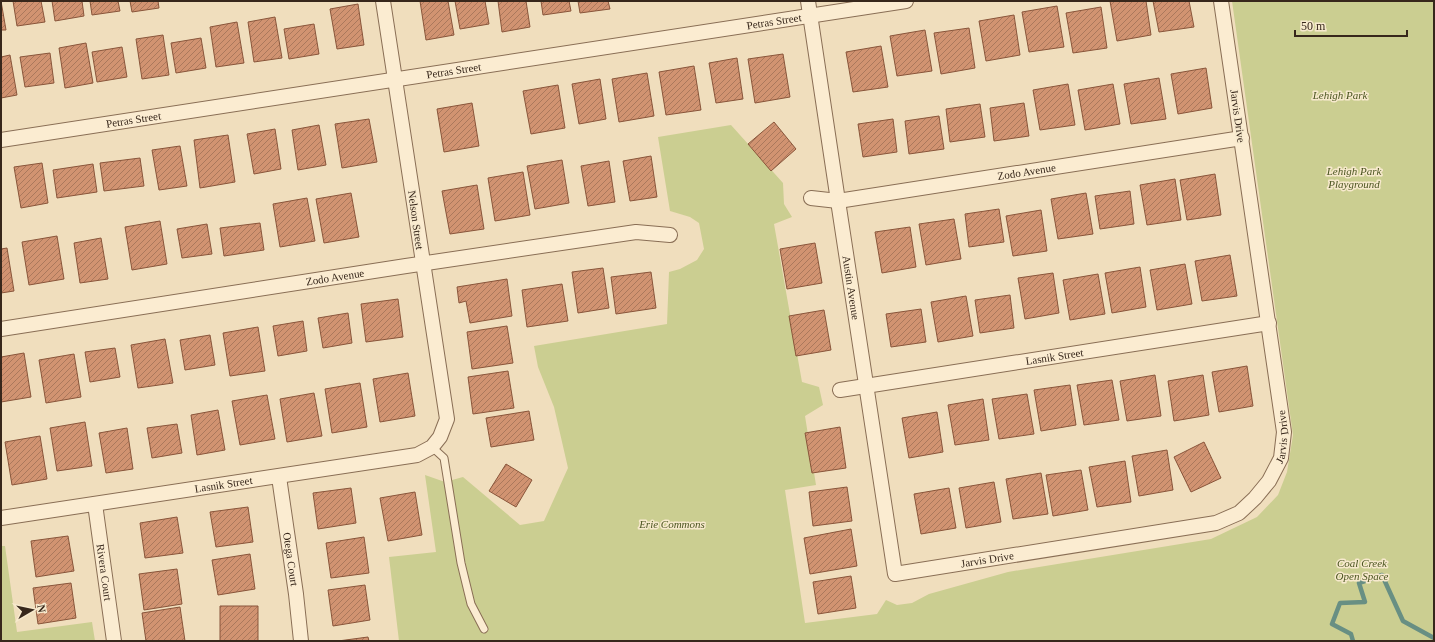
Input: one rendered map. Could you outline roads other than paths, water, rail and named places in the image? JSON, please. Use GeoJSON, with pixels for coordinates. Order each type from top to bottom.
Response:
{"type":"FeatureCollection","features":[{"type":"Feature","properties":{"kind":"street","name":"Nelson Street"},"geometry":{"type":"LineString","coordinates":[[383,1],[447,420],[436,442]]}},
{"type":"Feature","properties":{"kind":"street","name":"Austin Avenue"},"geometry":{"type":"LineString","coordinates":[[808,1],[895,574]]}},
{"type":"Feature","properties":{"kind":"street","name":"Petras Street"},"geometry":{"type":"LineString","coordinates":[[1,140],[395,78],[906,1]]}},
{"type":"Feature","properties":{"kind":"street","name":"Jarvis Drive"},"geometry":{"type":"LineString","coordinates":[[895,574],[1216,523],[1239,513],[1255,498],[1269,481],[1281,458],[1284,432],[1221,1]]}},
{"type":"Feature","properties":{"kind":"street","name":"Zodo Avenue"},"geometry":{"type":"LineString","coordinates":[[811,198],[838,201],[1242,138]]}},
{"type":"Feature","properties":{"kind":"street","name":"Zodo Avenue"},"geometry":{"type":"LineString","coordinates":[[1,329],[636,232],[670,235]]}},
{"type":"Feature","properties":{"kind":"street","name":"Lasnik Street"},"geometry":{"type":"LineString","coordinates":[[840,390],[1269,323]]}},
{"type":"Feature","properties":{"kind":"street","name":"Lasnik Street"},"geometry":{"type":"LineString","coordinates":[[1,518],[417,455],[436,442]]}},
{"type":"Feature","properties":{"kind":"street","name":"Otega Court"},"geometry":{"type":"LineString","coordinates":[[278,477],[296,594],[300,641]]}},
{"type":"Feature","properties":{"kind":"street","name":"Rivera Court"},"geometry":{"type":"LineString","coordinates":[[95,504],[114,641]]}},
{"type":"Feature","properties":{"kind":"lane"},"geometry":{"type":"LineString","coordinates":[[436,442],[444,458],[460,563],[470,604],[484,629]]}},
{"type":"Feature","properties":{"kind":"waterway"},"geometry":{"type":"LineString","coordinates":[[1353,641],[1351,634],[1332,624],[1340,603],[1365,602],[1359,583],[1382,575],[1403,621],[1434,638]]}},
{"type":"Feature","properties":{"kind":"park label","name":"Lehigh Park"},"geometry":{"type":"Point","coordinates":[1340,95]}},
{"type":"Feature","properties":{"kind":"park label","name":"Lehigh Park Playground"},"geometry":{"type":"Point","coordinates":[1354,177]}},
{"type":"Feature","properties":{"kind":"park label","name":"Erie Commons"},"geometry":{"type":"Point","coordinates":[672,524]}},
{"type":"Feature","properties":{"kind":"park label","name":"Coal Creek Open Space"},"geometry":{"type":"Point","coordinates":[1362,569]}}]}
